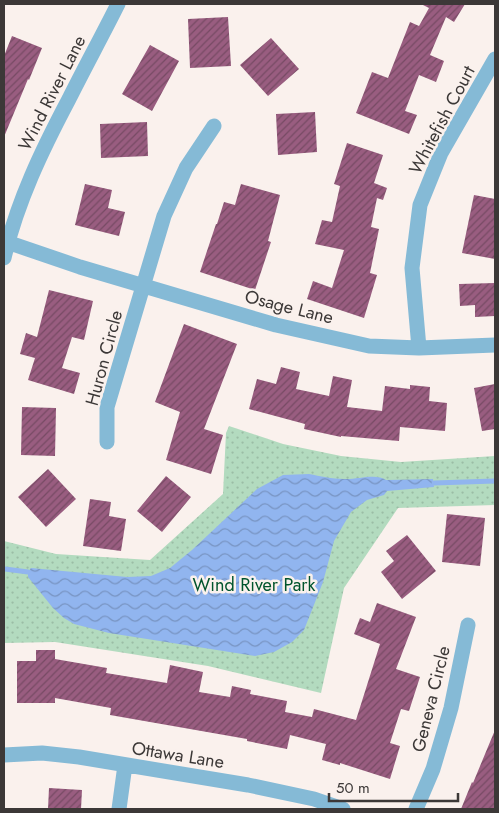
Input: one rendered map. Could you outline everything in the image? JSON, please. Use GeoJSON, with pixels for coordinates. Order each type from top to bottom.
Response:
{"type":"FeatureCollection","features":[{"type":"Feature","properties":{"kind":"street","name":"Wind River Lane"},"geometry":{"type":"LineString","coordinates":[[4,258],[7,242],[25,191],[46,144],[118,4]]}},
{"type":"Feature","properties":{"kind":"street","name":"Whitefish Court"},"geometry":{"type":"LineString","coordinates":[[419,348],[412,268],[420,204],[441,153],[495,59]]}},
{"type":"Feature","properties":{"kind":"street","name":"Huron Circle"},"geometry":{"type":"LineString","coordinates":[[107,442],[107,407],[164,216],[186,168],[214,126]]}},
{"type":"Feature","properties":{"kind":"street","name":"Osage Lane"},"geometry":{"type":"LineString","coordinates":[[7,242],[80,267],[276,326],[369,346],[419,348],[495,345]]}},
{"type":"Feature","properties":{"kind":"street","name":"Geneva Circle"},"geometry":{"type":"LineString","coordinates":[[416,809],[433,768],[450,708],[468,625]]}},
{"type":"Feature","properties":{"kind":"street","name":"Ottawa Lane"},"geometry":{"type":"LineString","coordinates":[[4,755],[42,754],[78,757],[248,785],[314,799],[343,809]]}},
{"type":"Feature","properties":{"kind":"street"},"geometry":{"type":"LineString","coordinates":[[119,809],[125,765]]}},
{"type":"Feature","properties":{"kind":"green space","name":"Wind River Park"},"geometry":{"type":"Polygon","coordinates":[[[229,426],[283,444],[341,456],[401,462],[495,456],[495,505],[398,508],[344,588],[321,693],[208,666],[55,642],[4,643],[4,541],[56,554],[150,560],[223,494],[226,433],[229,426]]]}},
{"type":"Feature","properties":{"kind":"water"},"geometry":{"type":"Polygon","coordinates":[[[309,474],[340,479],[377,477],[386,480],[433,479],[434,487],[387,491],[384,495],[367,500],[351,512],[334,541],[323,582],[304,630],[292,642],[274,652],[255,656],[109,633],[74,624],[53,608],[28,577],[28,572],[31,568],[127,577],[151,576],[170,568],[192,550],[257,489],[283,475],[309,474]]]}},
{"type":"Feature","properties":{"kind":"building"},"geometry":{"type":"Polygon","coordinates":[[[421,4],[465,4],[454,22],[446,17],[430,55],[444,61],[436,82],[419,75],[405,111],[417,115],[409,134],[356,113],[372,72],[388,78],[410,22],[419,26],[429,8],[421,4]]]}},
{"type":"Feature","properties":{"kind":"building"},"geometry":{"type":"Polygon","coordinates":[[[228,17],[231,66],[190,68],[188,19],[228,17]]]}},
{"type":"Feature","properties":{"kind":"building"},"geometry":{"type":"Polygon","coordinates":[[[12,36],[42,48],[4,137],[4,56],[12,36]]]}},
{"type":"Feature","properties":{"kind":"building"},"geometry":{"type":"Polygon","coordinates":[[[271,38],[299,69],[268,96],[240,65],[271,38]]]}},
{"type":"Feature","properties":{"kind":"building"},"geometry":{"type":"Polygon","coordinates":[[[150,45],[179,61],[152,111],[122,94],[150,45]]]}},
{"type":"Feature","properties":{"kind":"building"},"geometry":{"type":"Polygon","coordinates":[[[315,112],[317,152],[278,155],[276,114],[315,112]]]}},
{"type":"Feature","properties":{"kind":"building"},"geometry":{"type":"Polygon","coordinates":[[[147,122],[148,156],[101,158],[100,124],[147,122]]]}},
{"type":"Feature","properties":{"kind":"building"},"geometry":{"type":"Polygon","coordinates":[[[347,143],[383,155],[374,183],[387,188],[383,200],[377,198],[371,227],[379,229],[370,273],[377,275],[364,318],[307,299],[313,281],[332,288],[344,250],[315,244],[322,220],[332,222],[340,186],[334,184],[347,143]]]}},
{"type":"Feature","properties":{"kind":"building"},"geometry":{"type":"Polygon","coordinates":[[[85,184],[112,190],[108,208],[125,212],[119,236],[75,225],[85,184]]]}},
{"type":"Feature","properties":{"kind":"building"},"geometry":{"type":"Polygon","coordinates":[[[241,184],[280,195],[268,241],[271,242],[255,290],[200,272],[224,202],[235,205],[241,184]]]}},
{"type":"Feature","properties":{"kind":"building"},"geometry":{"type":"Polygon","coordinates":[[[474,195],[495,199],[495,259],[462,253],[474,195]]]}},
{"type":"Feature","properties":{"kind":"building"},"geometry":{"type":"Polygon","coordinates":[[[495,283],[495,316],[475,317],[475,305],[460,306],[459,284],[495,283]]]}},
{"type":"Feature","properties":{"kind":"building"},"geometry":{"type":"Polygon","coordinates":[[[49,290],[93,301],[84,340],[72,337],[62,368],[80,373],[74,394],[28,380],[35,358],[20,354],[26,333],[37,337],[49,290]]]}},
{"type":"Feature","properties":{"kind":"building"},"geometry":{"type":"Polygon","coordinates":[[[184,324],[237,344],[204,429],[223,435],[211,474],[166,460],[180,412],[155,402],[184,324]]]}},
{"type":"Feature","properties":{"kind":"building"},"geometry":{"type":"Polygon","coordinates":[[[281,367],[300,372],[296,389],[329,396],[333,376],[352,380],[347,407],[382,411],[385,386],[410,389],[410,385],[430,387],[429,401],[447,403],[445,431],[400,427],[399,441],[341,437],[304,429],[305,424],[249,409],[257,379],[276,384],[281,367]]]}},
{"type":"Feature","properties":{"kind":"building"},"geometry":{"type":"Polygon","coordinates":[[[495,384],[495,429],[482,431],[474,388],[495,384]]]}},
{"type":"Feature","properties":{"kind":"building"},"geometry":{"type":"Polygon","coordinates":[[[22,407],[56,408],[55,456],[21,455],[22,407]]]}},
{"type":"Feature","properties":{"kind":"building"},"geometry":{"type":"Polygon","coordinates":[[[48,469],[76,499],[46,527],[18,497],[48,469]]]}},
{"type":"Feature","properties":{"kind":"building"},"geometry":{"type":"Polygon","coordinates":[[[166,476],[191,497],[162,532],[137,511],[166,476]]]}},
{"type":"Feature","properties":{"kind":"building"},"geometry":{"type":"Polygon","coordinates":[[[90,499],[111,502],[109,516],[126,519],[121,551],[83,546],[90,499]]]}},
{"type":"Feature","properties":{"kind":"building"},"geometry":{"type":"Polygon","coordinates":[[[447,514],[485,518],[480,566],[442,562],[447,514]]]}},
{"type":"Feature","properties":{"kind":"building"},"geometry":{"type":"Polygon","coordinates":[[[407,535],[436,571],[402,599],[381,572],[394,561],[386,551],[407,535]]]}},
{"type":"Feature","properties":{"kind":"building"},"geometry":{"type":"Polygon","coordinates":[[[377,603],[416,617],[396,669],[420,677],[409,711],[401,709],[390,743],[400,746],[390,779],[340,763],[340,765],[322,760],[326,744],[290,735],[287,749],[247,741],[247,739],[110,715],[111,708],[55,698],[55,703],[17,703],[17,661],[36,661],[36,650],[55,650],[55,659],[107,668],[106,673],[167,683],[170,665],[203,672],[199,692],[230,697],[232,686],[251,690],[250,694],[287,701],[285,712],[312,717],[314,709],[356,720],[380,644],[354,634],[360,618],[370,622],[377,603]]]}},
{"type":"Feature","properties":{"kind":"building"},"geometry":{"type":"Polygon","coordinates":[[[495,730],[495,809],[461,809],[473,783],[495,730]]]}},
{"type":"Feature","properties":{"kind":"building"},"geometry":{"type":"Polygon","coordinates":[[[49,788],[82,790],[81,809],[48,809],[49,788]]]}},
{"type":"Feature","properties":{"kind":"waterway"},"geometry":{"type":"LineString","coordinates":[[434,483],[495,481]]}},
{"type":"Feature","properties":{"kind":"waterway"},"geometry":{"type":"LineString","coordinates":[[5,569],[28,572]]}}]}
